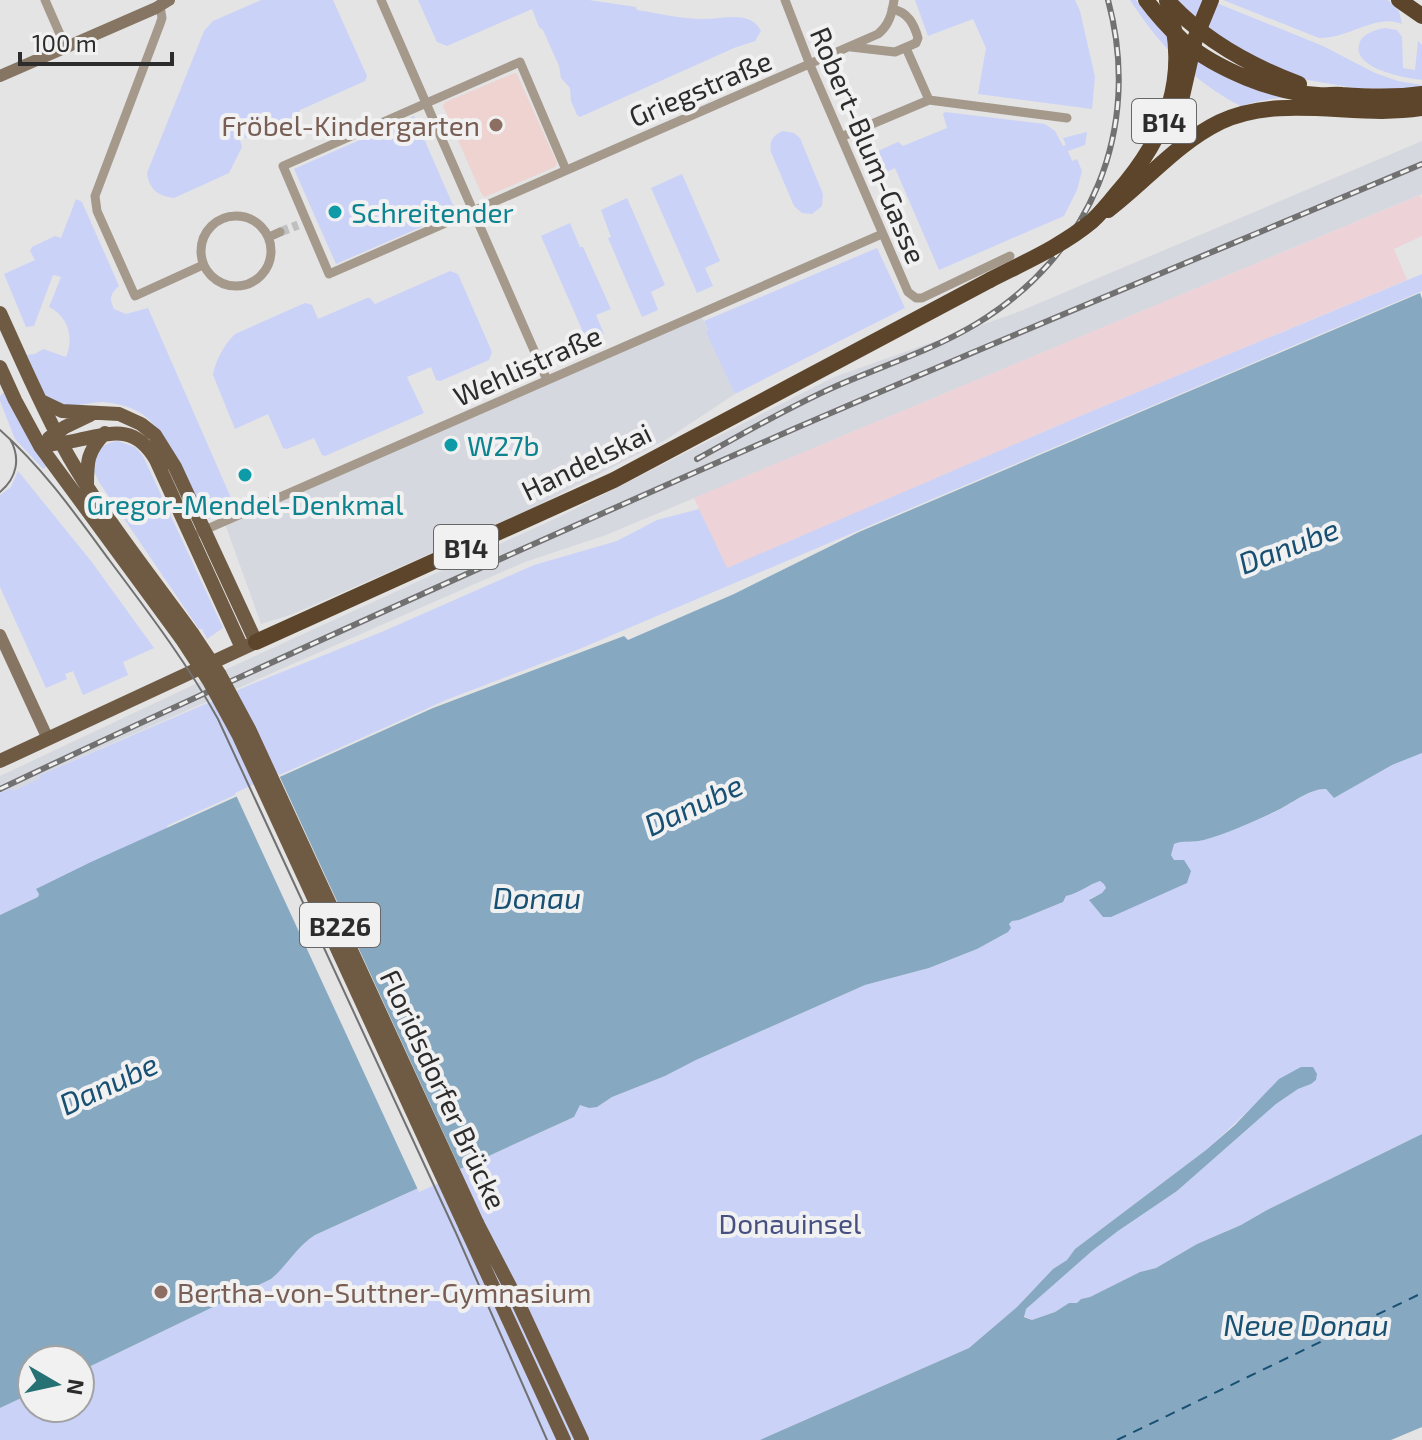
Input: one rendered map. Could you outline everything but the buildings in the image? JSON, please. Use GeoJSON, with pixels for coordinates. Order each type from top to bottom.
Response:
{"type":"FeatureCollection","features":[{"type":"Feature","properties":{"kind":"highway"},"geometry":{"type":"LineString","coordinates":[[1146,0],[1184,42],[1253,80],[1318,95],[1391,97],[1422,94]]}},
{"type":"Feature","properties":{"kind":"highway"},"geometry":{"type":"LineString","coordinates":[[1167,0],[1182,17],[1257,66],[1300,84],[1338,95]]}},
{"type":"Feature","properties":{"kind":"highway","name":"B14"},"geometry":{"type":"LineString","coordinates":[[1093,220],[1142,163],[1161,131],[1168,111],[1175,78],[1175,52],[1174,29],[1167,0]]}},
{"type":"Feature","properties":{"kind":"highway"},"geometry":{"type":"LineString","coordinates":[[1143,181],[1161,151],[1179,108],[1195,39],[1211,0]]}},
{"type":"Feature","properties":{"kind":"highway"},"geometry":{"type":"LineString","coordinates":[[1399,0],[1422,14]]}},
{"type":"Feature","properties":{"kind":"highway"},"geometry":{"type":"LineString","coordinates":[[1412,0],[1422,14]]}},
{"type":"Feature","properties":{"kind":"highway","name":"B14"},"geometry":{"type":"LineString","coordinates":[[1093,220],[1218,123],[1253,111],[1283,108],[1402,111],[1422,108]]}},
{"type":"Feature","properties":{"kind":"highway","name":"Handelskai"},"geometry":{"type":"LineString","coordinates":[[249,645],[614,480],[1047,251],[1093,220]]}},
{"type":"Feature","properties":{"kind":"main road","name":"B226"},"geometry":{"type":"LineString","coordinates":[[0,313],[59,438],[87,486],[187,635]]}},
{"type":"Feature","properties":{"kind":"main road","name":"B226"},"geometry":{"type":"LineString","coordinates":[[0,367],[40,446],[187,635]]}},
{"type":"Feature","properties":{"kind":"main road"},"geometry":{"type":"LineString","coordinates":[[41,401],[62,411],[109,413],[131,418],[148,428],[175,467],[197,534]]}},
{"type":"Feature","properties":{"kind":"main road"},"geometry":{"type":"LineString","coordinates":[[59,438],[69,424],[94,413]]}},
{"type":"Feature","properties":{"kind":"main road"},"geometry":{"type":"LineString","coordinates":[[87,486],[89,455],[105,433]]}},
{"type":"Feature","properties":{"kind":"main road"},"geometry":{"type":"LineString","coordinates":[[40,446],[59,438],[115,433],[131,436],[148,448],[197,534],[249,645]]}},
{"type":"Feature","properties":{"kind":"main road","name":"Floridsdorfer Brücke"},"geometry":{"type":"LineString","coordinates":[[187,635],[220,675],[249,729],[472,1225],[564,1440]]}},
{"type":"Feature","properties":{"kind":"main road","name":"Handelskai"},"geometry":{"type":"LineString","coordinates":[[0,761],[249,645]]}},
{"type":"Feature","properties":{"kind":"main road","name":"Floridsdorfer Brücke"},"geometry":{"type":"LineString","coordinates":[[472,1225],[516,1298],[582,1440]]}},
{"type":"Feature","properties":{"kind":"street"},"geometry":{"type":"LineString","coordinates":[[45,0],[66,48]]}},
{"type":"Feature","properties":{"kind":"street"},"geometry":{"type":"LineString","coordinates":[[381,0],[547,380]]}},
{"type":"Feature","properties":{"kind":"street","name":"Robert-Blum-Gasse"},"geometry":{"type":"LineString","coordinates":[[785,0],[908,292],[922,298],[1010,256]]}},
{"type":"Feature","properties":{"kind":"street"},"geometry":{"type":"LineString","coordinates":[[0,76],[165,3]]}},
{"type":"Feature","properties":{"kind":"street"},"geometry":{"type":"LineString","coordinates":[[165,3],[160,24],[95,196],[97,211],[135,296],[203,265]]}},
{"type":"Feature","properties":{"kind":"street"},"geometry":{"type":"LineString","coordinates":[[851,47],[891,52],[911,46],[918,38],[911,20],[893,5]]}},
{"type":"Feature","properties":{"kind":"street","name":"Griegstraße"},"geometry":{"type":"LineString","coordinates":[[425,103],[283,166],[302,224],[329,274],[851,47],[885,28],[893,5]]}},
{"type":"Feature","properties":{"kind":"street"},"geometry":{"type":"LineString","coordinates":[[911,46],[929,100]]}},
{"type":"Feature","properties":{"kind":"street"},"geometry":{"type":"LineString","coordinates":[[425,103],[520,62],[566,170]]}},
{"type":"Feature","properties":{"kind":"street"},"geometry":{"type":"LineString","coordinates":[[841,137],[929,100],[1067,118]]}},
{"type":"Feature","properties":{"kind":"street"},"geometry":{"type":"LineString","coordinates":[[251,219],[269,237],[271,259],[265,272],[250,284],[234,286],[221,282],[203,265],[201,250],[206,233],[223,220],[251,219]]}},
{"type":"Feature","properties":{"kind":"street"},"geometry":{"type":"LineString","coordinates":[[269,237],[280,232]]}},
{"type":"Feature","properties":{"kind":"street","name":"Wehlistraße"},"geometry":{"type":"LineString","coordinates":[[197,534],[882,234]]}},
{"type":"Feature","properties":{"kind":"street"},"geometry":{"type":"LineString","coordinates":[[0,635],[48,739]]}},
{"type":"Feature","properties":{"kind":"shaded area","name":"Fröbel-Kindergarten"},"geometry":{"type":"Polygon","coordinates":[[[515,73],[557,163],[555,167],[485,197],[443,106],[445,102],[515,73]]]}},
{"type":"Feature","properties":{"kind":"shaded area"},"geometry":{"type":"Polygon","coordinates":[[[1422,141],[1422,194],[606,535],[525,562],[40,775],[41,778],[15,790],[0,793],[0,776],[561,516],[834,377],[1018,312],[1422,141]]]}},
{"type":"Feature","properties":{"kind":"shaded area"},"geometry":{"type":"Polygon","coordinates":[[[1420,195],[1422,236],[1394,249],[1407,280],[1078,417],[726,569],[694,498],[1420,195]]]}},
{"type":"Feature","properties":{"kind":"shaded area"},"geometry":{"type":"Polygon","coordinates":[[[702,317],[735,394],[667,439],[521,514],[293,614],[261,624],[225,524],[702,317]]]}},
{"type":"Feature","properties":{"kind":"green space"},"geometry":{"type":"Polygon","coordinates":[[[261,0],[333,0],[367,76],[365,81],[300,110],[293,122],[259,137],[257,133],[240,140],[242,147],[229,173],[174,198],[163,196],[152,187],[147,173],[204,31],[213,21],[261,0]]]}},
{"type":"Feature","properties":{"kind":"green space"},"geometry":{"type":"Polygon","coordinates":[[[418,0],[589,0],[686,18],[743,18],[756,24],[761,31],[755,41],[580,117],[571,101],[570,88],[561,78],[559,66],[532,9],[447,46],[437,42],[418,0]]]}},
{"type":"Feature","properties":{"kind":"green space"},"geometry":{"type":"Polygon","coordinates":[[[915,0],[1075,0],[1095,77],[1092,109],[978,94],[986,48],[973,19],[928,36],[915,0]]]}},
{"type":"Feature","properties":{"kind":"green space"},"geometry":{"type":"Polygon","coordinates":[[[1130,0],[1136,0],[1171,39],[1303,98],[1272,99],[1241,106],[1224,97],[1178,60],[1130,0]]]}},
{"type":"Feature","properties":{"kind":"green space"},"geometry":{"type":"Polygon","coordinates":[[[1175,0],[1209,0],[1323,46],[1375,73],[1422,87],[1355,88],[1308,80],[1284,72],[1217,37],[1175,0]]]}},
{"type":"Feature","properties":{"kind":"green space"},"geometry":{"type":"Polygon","coordinates":[[[1223,0],[1388,0],[1399,11],[1402,24],[1383,22],[1341,35],[1319,38],[1223,0]]]}},
{"type":"Feature","properties":{"kind":"green space"},"geometry":{"type":"Polygon","coordinates":[[[1385,28],[1397,30],[1402,37],[1403,68],[1415,70],[1418,41],[1422,45],[1422,80],[1382,71],[1364,60],[1359,53],[1362,38],[1385,28]]]}},
{"type":"Feature","properties":{"kind":"green space"},"geometry":{"type":"Polygon","coordinates":[[[945,112],[1045,124],[1055,131],[1063,146],[1066,145],[1063,138],[1087,132],[1085,145],[1068,151],[1072,161],[1077,159],[1082,171],[1077,190],[1064,216],[939,270],[895,168],[869,180],[860,159],[898,142],[903,146],[947,128],[945,112]]]}},
{"type":"Feature","properties":{"kind":"green space"},"geometry":{"type":"Polygon","coordinates":[[[414,116],[456,212],[336,264],[294,169],[414,116]]]}},
{"type":"Feature","properties":{"kind":"green space"},"geometry":{"type":"Polygon","coordinates":[[[783,131],[800,138],[823,194],[822,206],[812,214],[802,213],[794,206],[771,152],[772,139],[783,131]]]}},
{"type":"Feature","properties":{"kind":"green space"},"geometry":{"type":"Polygon","coordinates":[[[682,174],[720,261],[705,268],[713,286],[697,293],[651,188],[682,174]]]}},
{"type":"Feature","properties":{"kind":"green space"},"geometry":{"type":"Polygon","coordinates":[[[627,198],[665,285],[651,292],[658,310],[642,317],[608,238],[611,237],[601,210],[627,198]]]}},
{"type":"Feature","properties":{"kind":"green space"},"geometry":{"type":"Polygon","coordinates":[[[76,199],[82,202],[119,286],[111,297],[114,309],[126,314],[148,308],[235,507],[209,519],[204,517],[168,445],[150,420],[139,412],[103,402],[62,405],[49,399],[41,390],[27,355],[43,349],[66,357],[70,343],[65,322],[49,307],[61,277],[53,275],[34,326],[26,327],[4,274],[35,260],[30,251],[32,247],[55,236],[61,238],[76,199]]]}},
{"type":"Feature","properties":{"kind":"green space"},"geometry":{"type":"Polygon","coordinates":[[[570,223],[611,309],[596,315],[604,334],[587,341],[541,236],[570,223]]]}},
{"type":"Feature","properties":{"kind":"green space"},"geometry":{"type":"Polygon","coordinates":[[[877,248],[905,308],[735,394],[706,332],[704,321],[877,248]]]}},
{"type":"Feature","properties":{"kind":"green space"},"geometry":{"type":"Polygon","coordinates":[[[450,271],[458,274],[492,352],[489,360],[440,381],[436,380],[431,367],[407,377],[424,413],[325,456],[314,438],[283,448],[268,414],[235,429],[213,375],[221,353],[235,334],[305,303],[312,305],[318,319],[367,298],[375,304],[450,271]]]}},
{"type":"Feature","properties":{"kind":"green space"},"geometry":{"type":"Polygon","coordinates":[[[1422,274],[1422,291],[577,650],[446,700],[109,853],[37,890],[38,897],[0,915],[0,793],[15,790],[40,778],[40,775],[534,565],[617,541],[657,520],[699,509],[727,568],[1422,274]]]}},
{"type":"Feature","properties":{"kind":"green space"},"geometry":{"type":"Polygon","coordinates":[[[4,392],[47,466],[43,469],[15,439],[0,401],[4,392]]]}},
{"type":"Feature","properties":{"kind":"green space"},"geometry":{"type":"Polygon","coordinates":[[[118,441],[135,447],[143,456],[223,628],[207,639],[94,472],[97,453],[104,446],[118,441]]]}},
{"type":"Feature","properties":{"kind":"green space"},"geometry":{"type":"Polygon","coordinates":[[[18,471],[91,561],[154,648],[123,662],[128,675],[83,695],[73,671],[65,674],[67,679],[46,688],[0,587],[0,495],[11,487],[18,471]]]}},
{"type":"Feature","properties":{"kind":"green space","name":"Donauinsel"},"geometry":{"type":"Polygon","coordinates":[[[1422,753],[1422,1134],[1197,1244],[1156,1268],[1140,1272],[1055,1312],[1032,1320],[1024,1316],[1025,1309],[1092,1251],[1177,1191],[1276,1104],[1316,1080],[1317,1074],[1257,1103],[1206,1150],[1075,1249],[1017,1307],[969,1348],[760,1440],[0,1440],[0,1408],[16,1400],[16,1424],[96,1424],[96,1363],[271,1279],[315,1235],[574,1117],[580,1105],[597,1107],[612,1097],[865,985],[929,968],[977,949],[1012,921],[1063,902],[1066,896],[1100,881],[1106,888],[1090,900],[1103,917],[1181,861],[1174,860],[1171,855],[1173,844],[1200,841],[1222,834],[1320,789],[1326,789],[1334,798],[1392,765],[1422,753]]]}},
{"type":"Feature","properties":{"kind":"water","name":"Donau"},"geometry":{"type":"Polygon","coordinates":[[[1420,293],[1422,753],[1392,765],[1334,798],[1326,789],[1315,791],[1233,830],[1204,840],[1174,844],[1171,855],[1174,860],[1184,860],[1191,871],[1187,883],[1111,917],[1103,917],[1089,900],[1106,888],[1100,881],[1066,896],[1063,902],[1012,921],[1008,932],[977,949],[929,968],[865,985],[612,1097],[597,1107],[580,1105],[574,1117],[315,1235],[271,1279],[96,1363],[96,1344],[16,1344],[16,1400],[0,1408],[0,915],[38,897],[36,889],[91,862],[433,708],[624,636],[628,640],[734,594],[859,532],[1420,293]]]}},
{"type":"Feature","properties":{"kind":"water","name":"Neue Donau"},"geometry":{"type":"Polygon","coordinates":[[[1301,1067],[1313,1067],[1316,1080],[1276,1104],[1177,1191],[1092,1251],[1026,1309],[1024,1317],[1032,1320],[1055,1312],[1140,1272],[1156,1268],[1197,1244],[1422,1134],[1422,1427],[1391,1440],[760,1440],[969,1348],[1017,1307],[1075,1249],[1206,1150],[1279,1079],[1301,1067]]]}},
{"type":"Feature","properties":{"kind":"pier"},"geometry":{"type":"Polygon","coordinates":[[[278,773],[462,1173],[419,1192],[235,793],[278,773]]]}},
{"type":"Feature","properties":{"kind":"ferry route"},"geometry":{"type":"LineString","coordinates":[[1117,1440],[1422,1293]]}},
{"type":"Feature","properties":{"kind":"tunnel"},"geometry":{"type":"LineString","coordinates":[[280,232],[298,225]]}},
{"type":"Feature","properties":{"kind":"tram line"},"geometry":{"type":"LineString","coordinates":[[0,430],[31,460],[72,510],[167,638],[218,719],[456,1233],[547,1440]]}},
{"type":"Feature","properties":{"kind":"tram line"},"geometry":{"type":"LineString","coordinates":[[0,492],[16,467],[10,439]]}},
{"type":"Feature","properties":{"kind":"railway"},"geometry":{"type":"LineString","coordinates":[[697,459],[815,396],[959,334],[1016,296],[1050,262],[1078,225],[1098,184],[1112,141],[1118,95],[1117,48],[1108,0]]}},
{"type":"Feature","properties":{"kind":"railway"},"geometry":{"type":"LineString","coordinates":[[0,789],[198,696],[796,428],[1422,164]]}},
{"type":"Feature","properties":{"kind":"place","name":"Fröbel-Kindergarten"},"geometry":{"type":"Point","coordinates":[496,125]}},
{"type":"Feature","properties":{"kind":"place","name":"Schreitender"},"geometry":{"type":"Point","coordinates":[335,212]}},
{"type":"Feature","properties":{"kind":"place","name":"W27b"},"geometry":{"type":"Point","coordinates":[451,445]}},
{"type":"Feature","properties":{"kind":"place","name":"Gregor-Mendel-Denkmal"},"geometry":{"type":"Point","coordinates":[245,475]}},
{"type":"Feature","properties":{"kind":"place","name":"Bertha-von-Suttner-Gymnasium"},"geometry":{"type":"Point","coordinates":[161,1292]}},
{"type":"Feature","properties":{"kind":"water label","name":"Danube"},"geometry":{"type":"Point","coordinates":[1288,545]}},
{"type":"Feature","properties":{"kind":"water label","name":"Danube"},"geometry":{"type":"Point","coordinates":[693,804]}},
{"type":"Feature","properties":{"kind":"water label","name":"Danube"},"geometry":{"type":"Point","coordinates":[108,1083]}}]}
